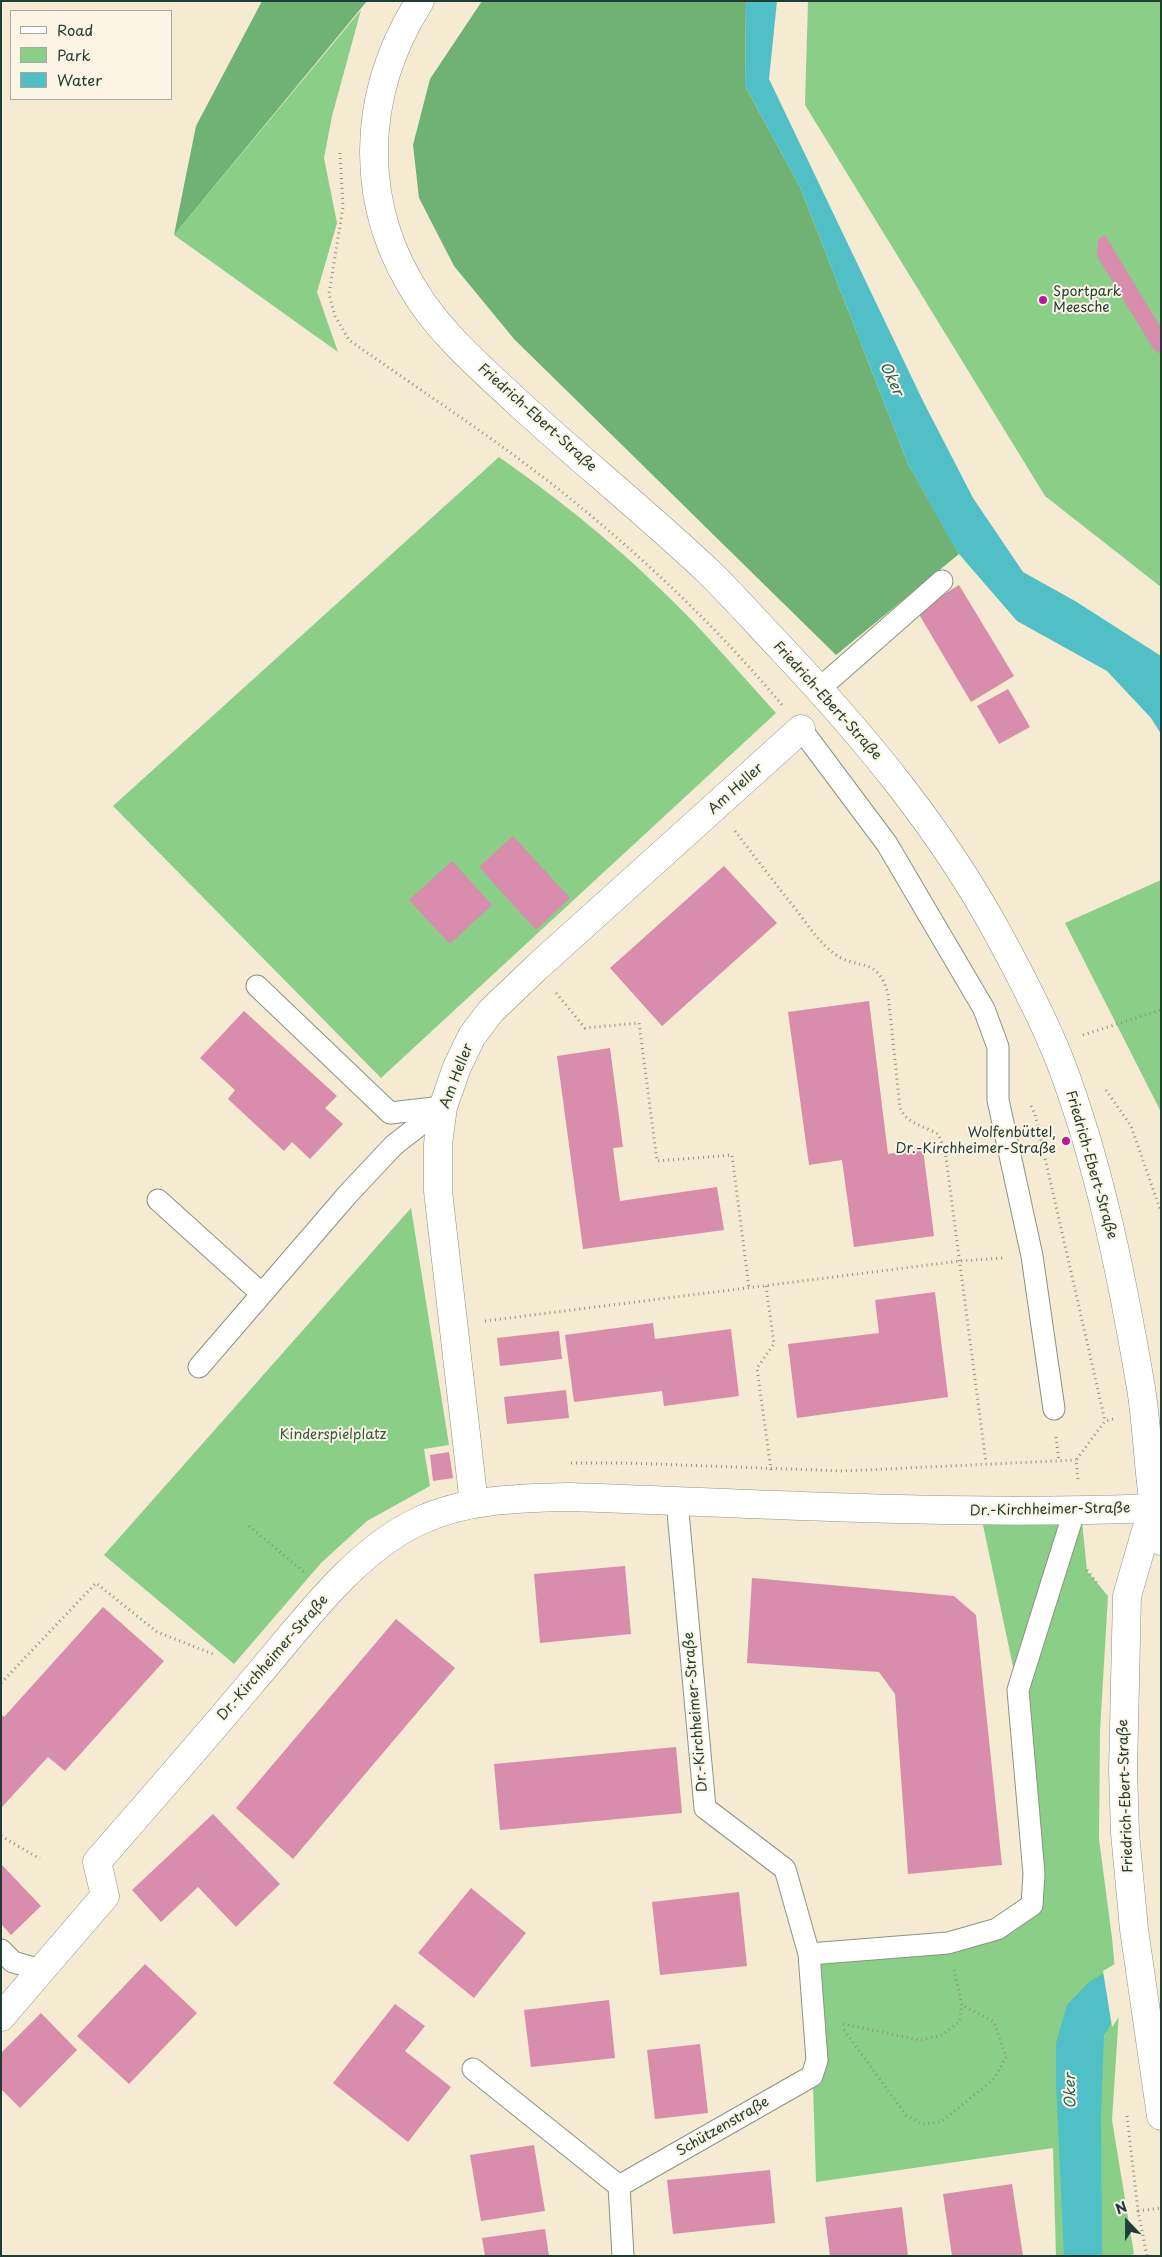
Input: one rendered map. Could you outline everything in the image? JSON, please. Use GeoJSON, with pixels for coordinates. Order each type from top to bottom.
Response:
{"type":"FeatureCollection","features":[{"type":"Feature","properties":{"kind":"main road","name":"Friedrich-Ebert-Straße"},"geometry":{"type":"LineString","coordinates":[[420,1],[394,50],[384,76],[375,114],[373,154],[378,197],[388,239],[403,273],[442,328],[488,375],[564,445],[648,516],[716,579],[819,688],[870,747],[916,806],[958,866],[994,926],[1034,1001],[1059,1058],[1082,1123],[1106,1210],[1145,1412],[1153,1508],[1161,1541]]}},
{"type":"Feature","properties":{"kind":"main road","name":"Am Heller"},"geometry":{"type":"LineString","coordinates":[[474,1504],[438,1191],[438,1144],[443,1107],[457,1067],[472,1036],[491,1011],[536,968],[801,729]]}},
{"type":"Feature","properties":{"kind":"main road","name":"Dr.-Kirchheimer-Straße"},"geometry":{"type":"LineString","coordinates":[[1,2017],[105,1896],[97,1862],[329,1593],[364,1558],[400,1531],[446,1510],[474,1504],[522,1498],[571,1497],[980,1511],[1077,1511],[1153,1508]]}},
{"type":"Feature","properties":{"kind":"main road","name":"Friedrich-Ebert-Straße"},"geometry":{"type":"LineString","coordinates":[[1153,1508],[1127,1596],[1123,1770],[1125,1833],[1134,1929],[1161,2116]]}},
{"type":"Feature","properties":{"kind":"lane"},"geometry":{"type":"LineString","coordinates":[[819,688],[942,581]]}},
{"type":"Feature","properties":{"kind":"lane"},"geometry":{"type":"LineString","coordinates":[[801,729],[887,844],[984,1009],[998,1047],[998,1100],[1032,1256],[1054,1410]]}},
{"type":"Feature","properties":{"kind":"lane"},"geometry":{"type":"LineString","coordinates":[[257,986],[390,1113],[443,1107]]}},
{"type":"Feature","properties":{"kind":"lane"},"geometry":{"type":"LineString","coordinates":[[199,1367],[348,1194],[394,1145],[443,1107]]}},
{"type":"Feature","properties":{"kind":"lane"},"geometry":{"type":"LineString","coordinates":[[158,1200],[262,1294]]}},
{"type":"Feature","properties":{"kind":"lane","name":"Dr.-Kirchheimer-Straße"},"geometry":{"type":"LineString","coordinates":[[677,1501],[705,1808],[786,1869],[809,1954],[817,2060]]}},
{"type":"Feature","properties":{"kind":"lane"},"geometry":{"type":"LineString","coordinates":[[809,1954],[948,1943],[997,1929],[1032,1905],[1034,1874],[1018,1690],[1077,1511]]}},
{"type":"Feature","properties":{"kind":"lane"},"geometry":{"type":"LineString","coordinates":[[1,1950],[13,1962],[41,1970]]}},
{"type":"Feature","properties":{"kind":"lane","name":"Schützenstraße"},"geometry":{"type":"LineString","coordinates":[[620,2186],[812,2076],[817,2060]]}},
{"type":"Feature","properties":{"kind":"lane"},"geometry":{"type":"LineString","coordinates":[[473,2069],[620,2186],[623,2256]]}},
{"type":"Feature","properties":{"kind":"path"},"geometry":{"type":"LineString","coordinates":[[343,207],[329,294],[335,316],[349,340],[553,486],[597,521],[669,584],[742,658],[801,729]]}},
{"type":"Feature","properties":{"kind":"path"},"geometry":{"type":"LineString","coordinates":[[716,807],[823,944],[847,962],[868,965],[876,970],[884,982],[888,994],[900,1108],[903,1115],[911,1122],[938,1134],[943,1142],[986,1463]]}},
{"type":"Feature","properties":{"kind":"path"},"geometry":{"type":"LineString","coordinates":[[536,968],[584,1028],[639,1023],[657,1161],[732,1155],[749,1288]]}},
{"type":"Feature","properties":{"kind":"path"},"geometry":{"type":"LineString","coordinates":[[1080,1036],[1161,1010]]}},
{"type":"Feature","properties":{"kind":"path"},"geometry":{"type":"LineString","coordinates":[[1030,1106],[1035,1114],[1105,1422]]}},
{"type":"Feature","properties":{"kind":"path"},"geometry":{"type":"LineString","coordinates":[[452,1325],[960,1261],[1032,1256]]}},
{"type":"Feature","properties":{"kind":"path"},"geometry":{"type":"LineString","coordinates":[[766,1286],[774,1344],[757,1368],[776,1505]]}},
{"type":"Feature","properties":{"kind":"path"},"geometry":{"type":"LineString","coordinates":[[1077,1511],[1076,1460],[1105,1422],[1145,1412]]}},
{"type":"Feature","properties":{"kind":"path"},"geometry":{"type":"LineString","coordinates":[[561,1463],[627,1463],[843,1471],[1076,1460]]}},
{"type":"Feature","properties":{"kind":"path"},"geometry":{"type":"LineString","coordinates":[[249,1526],[329,1593]]}},
{"type":"Feature","properties":{"kind":"path"},"geometry":{"type":"LineString","coordinates":[[1,1683],[96,1583],[157,1632],[213,1654]]}},
{"type":"Feature","properties":{"kind":"path"},"geometry":{"type":"LineString","coordinates":[[1,1836],[40,1859]]}},
{"type":"Feature","properties":{"kind":"path"},"geometry":{"type":"LineString","coordinates":[[948,1943],[962,2005],[959,2022],[942,2036],[920,2040],[839,2024],[906,2115],[921,2124],[940,2122],[948,2116],[994,2079],[1006,2057],[994,2022],[962,2005]]}},
{"type":"Feature","properties":{"kind":"path"},"geometry":{"type":"LineString","coordinates":[[1127,2106],[1126,2125],[1138,2211],[1147,2256]]}},
{"type":"Feature","properties":{"kind":"path"},"geometry":{"type":"LineString","coordinates":[[1138,2211],[1161,2208]]}},
{"type":"Feature","properties":{"kind":"green space"},"geometry":{"type":"Polygon","coordinates":[[[262,1],[367,1],[174,235],[196,126],[262,1]]]}},
{"type":"Feature","properties":{"kind":"green space"},"geometry":{"type":"Polygon","coordinates":[[[482,1],[746,1],[745,86],[800,187],[908,464],[959,554],[836,655],[514,339],[454,266],[419,198],[413,145],[430,79],[482,1]]]}},
{"type":"Feature","properties":{"kind":"green space","name":"Sportpark Meesche"},"geometry":{"type":"Polygon","coordinates":[[[808,1],[1161,1],[1161,587],[1045,496],[805,105],[808,1]]]}},
{"type":"Feature","properties":{"kind":"green space"},"geometry":{"type":"Polygon","coordinates":[[[361,10],[332,116],[324,158],[337,223],[317,292],[338,352],[174,235],[361,10]]]}},
{"type":"Feature","properties":{"kind":"green space"},"geometry":{"type":"Polygon","coordinates":[[[499,457],[580,518],[638,568],[703,632],[776,713],[381,1078],[113,806],[499,457]]]}},
{"type":"Feature","properties":{"kind":"green space"},"geometry":{"type":"Polygon","coordinates":[[[1161,880],[1161,1112],[1065,923],[1161,880]]]}},
{"type":"Feature","properties":{"kind":"green space","name":"Kinderspielplatz"},"geometry":{"type":"Polygon","coordinates":[[[411,1208],[449,1445],[424,1449],[430,1486],[367,1521],[321,1563],[234,1664],[104,1555],[411,1208]]]}},
{"type":"Feature","properties":{"kind":"green space"},"geometry":{"type":"Polygon","coordinates":[[[980,1511],[1081,1511],[1087,1571],[1108,1596],[1100,1731],[1099,1839],[1112,1938],[1119,2012],[1112,2120],[1134,2254],[1128,2256],[1056,2256],[1053,2148],[816,2182],[809,1954],[948,1943],[1032,1905],[1018,1690],[980,1511]]]}},
{"type":"Feature","properties":{"kind":"water","name":"Oker"},"geometry":{"type":"Polygon","coordinates":[[[746,1],[777,1],[769,79],[923,401],[973,498],[1023,572],[1075,601],[1161,656],[1161,734],[1151,718],[1107,671],[1017,621],[959,554],[951,541],[908,464],[800,187],[745,86],[746,1]]]}},
{"type":"Feature","properties":{"kind":"water","name":"Oker"},"geometry":{"type":"Polygon","coordinates":[[[1137,1953],[1119,2012],[1104,2035],[1101,2115],[1102,2256],[1064,2256],[1056,2083],[1056,2043],[1067,2005],[1089,1982],[1137,1953]]]}},
{"type":"Feature","properties":{"kind":"pier"},"geometry":{"type":"Polygon","coordinates":[[[1161,1946],[1161,2000],[1121,2014],[1112,2027],[1103,1971],[1136,1951],[1161,1946]]]}},
{"type":"Feature","properties":{"kind":"building"},"geometry":{"type":"Polygon","coordinates":[[[1105,235],[1161,328],[1161,354],[1154,350],[1097,256],[1098,240],[1105,235]]]}},
{"type":"Feature","properties":{"kind":"building"},"geometry":{"type":"Polygon","coordinates":[[[959,585],[1014,676],[971,702],[917,611],[959,585]]]}},
{"type":"Feature","properties":{"kind":"building"},"geometry":{"type":"Polygon","coordinates":[[[1008,689],[1030,727],[999,744],[977,706],[1008,689]]]}},
{"type":"Feature","properties":{"kind":"building"},"geometry":{"type":"Polygon","coordinates":[[[513,836],[570,898],[536,930],[479,867],[513,836]]]}},
{"type":"Feature","properties":{"kind":"building"},"geometry":{"type":"Polygon","coordinates":[[[452,861],[492,905],[450,944],[409,900],[452,861]]]}},
{"type":"Feature","properties":{"kind":"building"},"geometry":{"type":"Polygon","coordinates":[[[724,866],[777,923],[662,1026],[610,968],[724,866]]]}},
{"type":"Feature","properties":{"kind":"building"},"geometry":{"type":"Polygon","coordinates":[[[869,1001],[888,1154],[923,1149],[934,1236],[854,1247],[842,1160],[809,1165],[788,1012],[869,1001]]]}},
{"type":"Feature","properties":{"kind":"building"},"geometry":{"type":"Polygon","coordinates":[[[244,1011],[337,1096],[325,1108],[343,1124],[310,1159],[292,1142],[284,1151],[228,1099],[235,1090],[200,1058],[244,1011]]]}},
{"type":"Feature","properties":{"kind":"building"},"geometry":{"type":"Polygon","coordinates":[[[610,1048],[623,1147],[613,1148],[620,1201],[717,1187],[724,1230],[583,1249],[557,1056],[610,1048]]]}},
{"type":"Feature","properties":{"kind":"building"},"geometry":{"type":"Polygon","coordinates":[[[935,1292],[948,1397],[797,1418],[788,1344],[879,1333],[875,1300],[935,1292]]]}},
{"type":"Feature","properties":{"kind":"building"},"geometry":{"type":"Polygon","coordinates":[[[653,1323],[655,1339],[731,1329],[739,1396],[664,1406],[662,1391],[574,1402],[565,1335],[653,1323]]]}},
{"type":"Feature","properties":{"kind":"building"},"geometry":{"type":"Polygon","coordinates":[[[559,1331],[562,1359],[500,1366],[497,1338],[559,1331]]]}},
{"type":"Feature","properties":{"kind":"building"},"geometry":{"type":"Polygon","coordinates":[[[566,1390],[569,1418],[507,1424],[504,1397],[566,1390]]]}},
{"type":"Feature","properties":{"kind":"building"},"geometry":{"type":"Polygon","coordinates":[[[449,1452],[453,1478],[433,1481],[430,1455],[449,1452]]]}},
{"type":"Feature","properties":{"kind":"building"},"geometry":{"type":"Polygon","coordinates":[[[625,1566],[631,1634],[540,1643],[534,1574],[625,1566]]]}},
{"type":"Feature","properties":{"kind":"building"},"geometry":{"type":"Polygon","coordinates":[[[752,1578],[954,1596],[976,1615],[1002,1865],[908,1874],[895,1694],[879,1672],[747,1663],[752,1578]]]}},
{"type":"Feature","properties":{"kind":"building"},"geometry":{"type":"Polygon","coordinates":[[[103,1607],[164,1661],[65,1771],[48,1757],[1,1808],[1,1714],[4,1717],[103,1607]]]}},
{"type":"Feature","properties":{"kind":"building"},"geometry":{"type":"Polygon","coordinates":[[[396,1619],[455,1668],[293,1859],[236,1808],[396,1619]]]}},
{"type":"Feature","properties":{"kind":"building"},"geometry":{"type":"Polygon","coordinates":[[[676,1747],[682,1813],[500,1830],[494,1764],[676,1747]]]}},
{"type":"Feature","properties":{"kind":"building"},"geometry":{"type":"Polygon","coordinates":[[[213,1814],[280,1884],[236,1927],[198,1887],[161,1922],[132,1890],[213,1814]]]}},
{"type":"Feature","properties":{"kind":"building"},"geometry":{"type":"Polygon","coordinates":[[[1,1864],[41,1906],[11,1935],[1,1924],[1,1864]]]}},
{"type":"Feature","properties":{"kind":"building"},"geometry":{"type":"Polygon","coordinates":[[[471,1888],[526,1933],[474,1998],[418,1953],[471,1888]]]}},
{"type":"Feature","properties":{"kind":"building"},"geometry":{"type":"Polygon","coordinates":[[[739,1892],[747,1966],[660,1975],[652,1902],[739,1892]]]}},
{"type":"Feature","properties":{"kind":"building"},"geometry":{"type":"Polygon","coordinates":[[[145,1964],[197,2013],[129,2084],[77,2036],[145,1964]]]}},
{"type":"Feature","properties":{"kind":"building"},"geometry":{"type":"Polygon","coordinates":[[[609,2000],[615,2058],[531,2067],[524,2010],[609,2000]]]}},
{"type":"Feature","properties":{"kind":"building"},"geometry":{"type":"Polygon","coordinates":[[[395,2004],[425,2026],[405,2051],[451,2087],[408,2142],[333,2083],[395,2004]]]}},
{"type":"Feature","properties":{"kind":"building"},"geometry":{"type":"Polygon","coordinates":[[[41,2013],[77,2050],[20,2108],[1,2089],[1,2053],[41,2013]]]}},
{"type":"Feature","properties":{"kind":"building"},"geometry":{"type":"Polygon","coordinates":[[[700,2044],[708,2113],[655,2119],[647,2050],[700,2044]]]}},
{"type":"Feature","properties":{"kind":"building"},"geometry":{"type":"Polygon","coordinates":[[[534,2145],[545,2211],[481,2221],[470,2155],[534,2145]]]}},
{"type":"Feature","properties":{"kind":"building"},"geometry":{"type":"Polygon","coordinates":[[[770,2170],[775,2223],[673,2234],[667,2180],[770,2170]]]}},
{"type":"Feature","properties":{"kind":"building"},"geometry":{"type":"Polygon","coordinates":[[[1012,2184],[1023,2256],[952,2256],[943,2194],[1012,2184]]]}},
{"type":"Feature","properties":{"kind":"building"},"geometry":{"type":"Polygon","coordinates":[[[902,2207],[908,2256],[830,2256],[825,2217],[902,2207]]]}},
{"type":"Feature","properties":{"kind":"building"},"geometry":{"type":"Polygon","coordinates":[[[545,2229],[549,2256],[485,2256],[482,2238],[545,2229]]]}},
{"type":"Feature","properties":{"kind":"place","name":"Sportpark Meesche"},"geometry":{"type":"Point","coordinates":[1043,300]}},
{"type":"Feature","properties":{"kind":"place","name":"Wolfenbüttel, Dr.-Kirchheimer-Straße"},"geometry":{"type":"Point","coordinates":[1066,1141]}}]}
